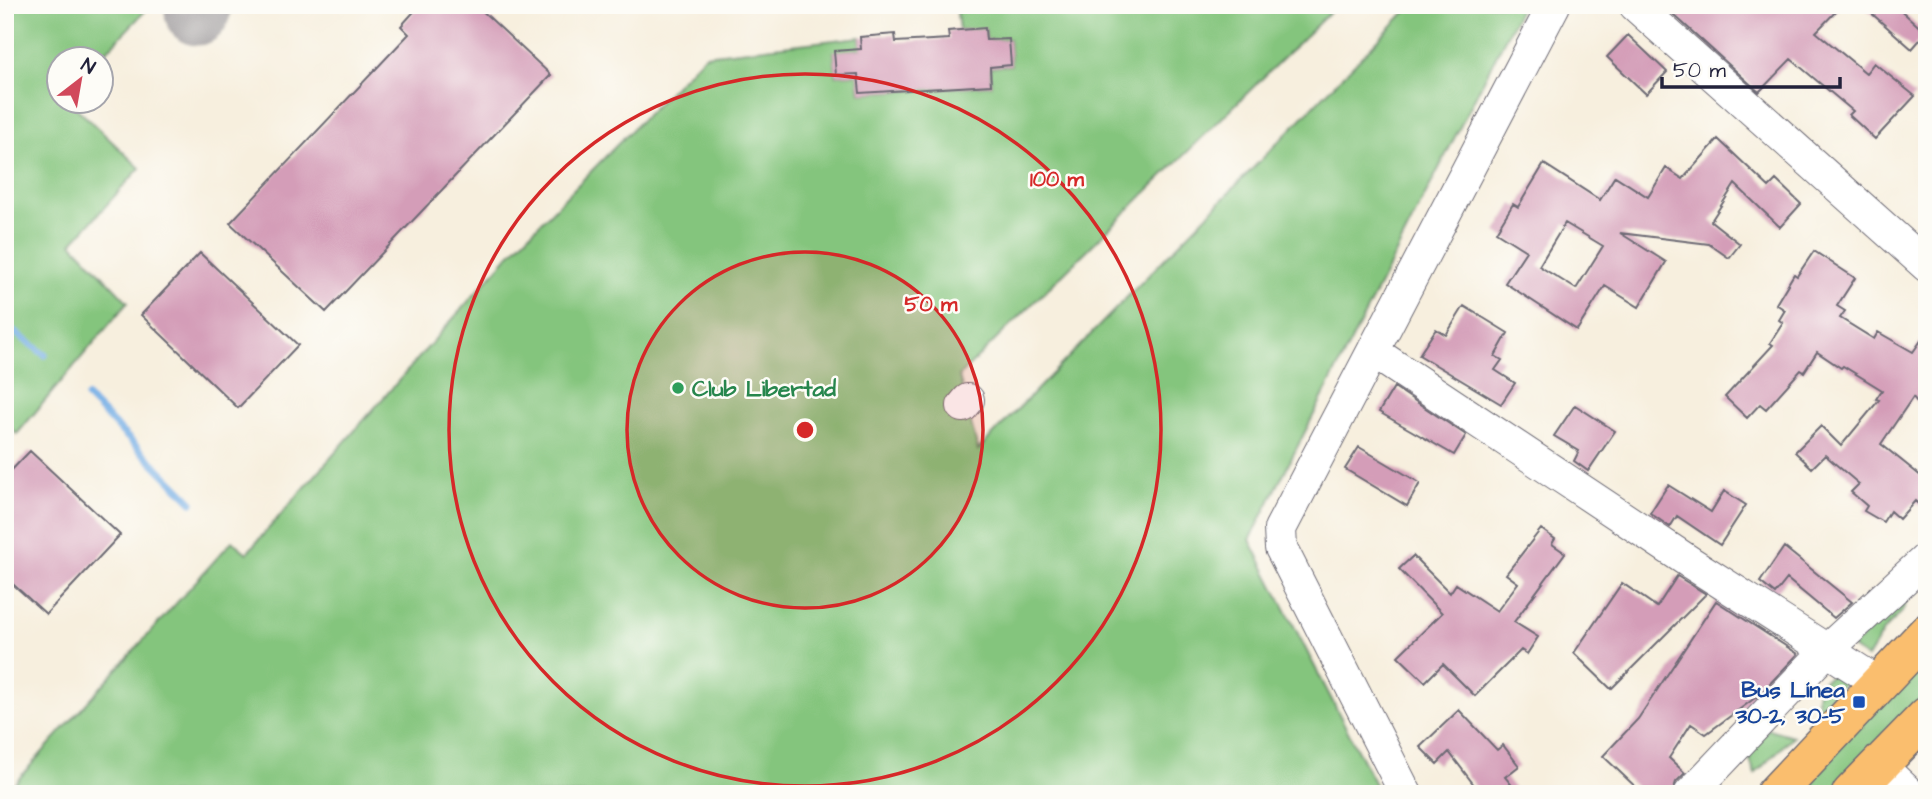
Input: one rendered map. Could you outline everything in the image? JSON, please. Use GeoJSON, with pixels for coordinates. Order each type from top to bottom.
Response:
{"type":"FeatureCollection","features":[{"type":"Feature","properties":{"kind":"highway"},"geometry":{"type":"LineString","coordinates":[[1775,794],[1927,633]]}},
{"type":"Feature","properties":{"kind":"highway"},"geometry":{"type":"LineString","coordinates":[[1851,794],[1927,716]]}},
{"type":"Feature","properties":{"kind":"street"},"geometry":{"type":"LineString","coordinates":[[1406,794],[1281,548],[1280,529],[1375,353],[1554,5]]}},
{"type":"Feature","properties":{"kind":"street"},"geometry":{"type":"LineString","coordinates":[[1635,5],[1927,267]]}},
{"type":"Feature","properties":{"kind":"street"},"geometry":{"type":"LineString","coordinates":[[1375,353],[1880,684]]}},
{"type":"Feature","properties":{"kind":"street"},"geometry":{"type":"LineString","coordinates":[[1690,794],[1827,650],[1927,558]]}},
{"type":"Feature","properties":{"kind":"street"},"geometry":{"type":"LineString","coordinates":[[1879,765],[1910,794]]}},
{"type":"Feature","properties":{"kind":"green space"},"geometry":{"type":"Polygon","coordinates":[[[5,5],[151,5],[112,46],[46,46],[46,116],[85,116],[140,168],[72,243],[128,302],[17,434],[5,423],[5,5]]]}},
{"type":"Feature","properties":{"kind":"green space","name":"Club Libertad"},"geometry":{"type":"Polygon","coordinates":[[[956,5],[1337,5],[959,376],[978,450],[1412,5],[1522,5],[1250,540],[1380,794],[5,794],[232,541],[247,553],[510,254],[705,55],[860,37],[861,49],[834,52],[836,75],[858,74],[860,93],[991,85],[990,67],[1011,65],[1009,39],[986,40],[985,29],[959,30],[956,5]]]}},
{"type":"Feature","properties":{"kind":"green space"},"geometry":{"type":"Polygon","coordinates":[[[1913,583],[1902,612],[1884,630],[1867,658],[1852,648],[1913,583]]]}},
{"type":"Feature","properties":{"kind":"green space"},"geometry":{"type":"Polygon","coordinates":[[[1927,650],[1927,692],[1830,794],[1790,794],[1927,650]]]}},
{"type":"Feature","properties":{"kind":"green space"},"geometry":{"type":"Polygon","coordinates":[[[1840,671],[1847,676],[1845,682],[1818,710],[1817,695],[1823,680],[1840,671]]]}},
{"type":"Feature","properties":{"kind":"green space"},"geometry":{"type":"Polygon","coordinates":[[[1768,729],[1793,736],[1755,774],[1747,752],[1768,729]]]}},
{"type":"Feature","properties":{"kind":"building"},"geometry":{"type":"Polygon","coordinates":[[[420,5],[476,5],[551,75],[326,312],[230,223],[409,34],[401,26],[420,5]]]}},
{"type":"Feature","properties":{"kind":"building"},"geometry":{"type":"Polygon","coordinates":[[[1663,5],[1842,5],[1816,32],[1866,73],[1874,63],[1915,96],[1875,139],[1849,115],[1853,111],[1791,59],[1759,92],[1663,5]]]}},
{"type":"Feature","properties":{"kind":"building"},"geometry":{"type":"Polygon","coordinates":[[[1862,5],[1895,5],[1926,33],[1912,49],[1862,5]]]}},
{"type":"Feature","properties":{"kind":"building"},"geometry":{"type":"Polygon","coordinates":[[[985,28],[986,40],[1009,39],[1011,65],[990,67],[991,85],[860,93],[858,74],[836,75],[834,51],[861,49],[860,37],[895,34],[896,42],[949,39],[948,31],[985,28]]]}},
{"type":"Feature","properties":{"kind":"building"},"geometry":{"type":"Polygon","coordinates":[[[1628,35],[1667,72],[1646,94],[1607,57],[1628,35]]]}},
{"type":"Feature","properties":{"kind":"building"},"geometry":{"type":"Polygon","coordinates":[[[1718,139],[1769,187],[1776,180],[1801,204],[1780,227],[1735,184],[1711,221],[1740,244],[1729,258],[1709,244],[1620,233],[1666,262],[1639,307],[1605,286],[1577,330],[1505,283],[1526,251],[1496,232],[1513,204],[1518,207],[1544,164],[1600,200],[1615,176],[1648,197],[1666,168],[1683,179],[1718,139]],[[1565,223],[1539,266],[1576,289],[1603,246],[1565,223]]]}},
{"type":"Feature","properties":{"kind":"building"},"geometry":{"type":"Polygon","coordinates":[[[1814,251],[1855,278],[1837,306],[1845,311],[1840,318],[1874,339],[1878,332],[1913,352],[1927,332],[1927,415],[1913,397],[1881,444],[1927,481],[1927,512],[1915,501],[1899,519],[1890,511],[1883,522],[1864,511],[1867,506],[1851,492],[1859,484],[1825,455],[1812,468],[1795,452],[1821,426],[1841,446],[1879,400],[1876,399],[1882,390],[1843,366],[1841,368],[1817,352],[1804,372],[1801,370],[1766,409],[1760,404],[1747,418],[1725,397],[1773,345],[1770,343],[1783,323],[1779,320],[1785,310],[1776,304],[1794,274],[1797,276],[1814,251]]]}},
{"type":"Feature","properties":{"kind":"building"},"geometry":{"type":"Polygon","coordinates":[[[200,253],[298,345],[238,408],[141,315],[200,253]]]}},
{"type":"Feature","properties":{"kind":"building"},"geometry":{"type":"Polygon","coordinates":[[[1464,306],[1508,333],[1495,356],[1502,360],[1495,370],[1515,383],[1501,404],[1419,355],[1436,329],[1446,335],[1464,306]]]}},
{"type":"Feature","properties":{"kind":"building"},"geometry":{"type":"Polygon","coordinates":[[[1394,387],[1466,435],[1454,455],[1379,412],[1394,387]]]}},
{"type":"Feature","properties":{"kind":"building"},"geometry":{"type":"Polygon","coordinates":[[[1575,405],[1615,431],[1588,471],[1574,461],[1579,451],[1554,436],[1575,405]]]}},
{"type":"Feature","properties":{"kind":"building"},"geometry":{"type":"Polygon","coordinates":[[[1359,447],[1420,483],[1407,506],[1345,469],[1359,447]]]}},
{"type":"Feature","properties":{"kind":"building"},"geometry":{"type":"Polygon","coordinates":[[[30,451],[120,535],[46,614],[5,577],[5,477],[30,451]]]}},
{"type":"Feature","properties":{"kind":"building"},"geometry":{"type":"Polygon","coordinates":[[[1668,485],[1711,512],[1724,491],[1746,505],[1720,545],[1677,516],[1670,527],[1650,513],[1668,485]]]}},
{"type":"Feature","properties":{"kind":"building"},"geometry":{"type":"Polygon","coordinates":[[[1541,529],[1555,539],[1552,544],[1565,553],[1514,622],[1538,637],[1527,654],[1521,650],[1475,696],[1443,664],[1425,682],[1398,656],[1442,613],[1399,569],[1413,556],[1450,593],[1456,584],[1497,611],[1518,583],[1506,574],[1541,529]]]}},
{"type":"Feature","properties":{"kind":"building"},"geometry":{"type":"Polygon","coordinates":[[[1784,547],[1852,602],[1834,618],[1787,579],[1775,594],[1760,582],[1784,547]]]}},
{"type":"Feature","properties":{"kind":"building"},"geometry":{"type":"Polygon","coordinates":[[[1677,576],[1706,594],[1611,689],[1574,653],[1622,583],[1657,607],[1677,576]]]}},
{"type":"Feature","properties":{"kind":"building"},"geometry":{"type":"Polygon","coordinates":[[[1716,601],[1798,654],[1759,695],[1706,734],[1691,724],[1669,758],[1685,773],[1676,782],[1672,794],[1643,794],[1603,756],[1638,719],[1716,601]]]}},
{"type":"Feature","properties":{"kind":"building"},"geometry":{"type":"Polygon","coordinates":[[[1459,710],[1497,750],[1503,745],[1519,766],[1505,777],[1519,794],[1481,794],[1449,752],[1437,764],[1420,747],[1459,710]]]}},
{"type":"Feature","properties":{"kind":"waterway"},"geometry":{"type":"LineString","coordinates":[[5,325],[45,355]]}},
{"type":"Feature","properties":{"kind":"waterway"},"geometry":{"type":"LineString","coordinates":[[87,397],[192,502]]}},
{"type":"Feature","properties":{"kind":"taxiway"},"geometry":{"type":"LineString","coordinates":[[197,13],[200,5]]}},
{"type":"Feature","properties":{"kind":"place","name":"Club Libertad"},"geometry":{"type":"Point","coordinates":[678,388]}},
{"type":"Feature","properties":{"kind":"place","name":"Bus Línea 30-2, 30-5"},"geometry":{"type":"Point","coordinates":[1859,702]}}]}
